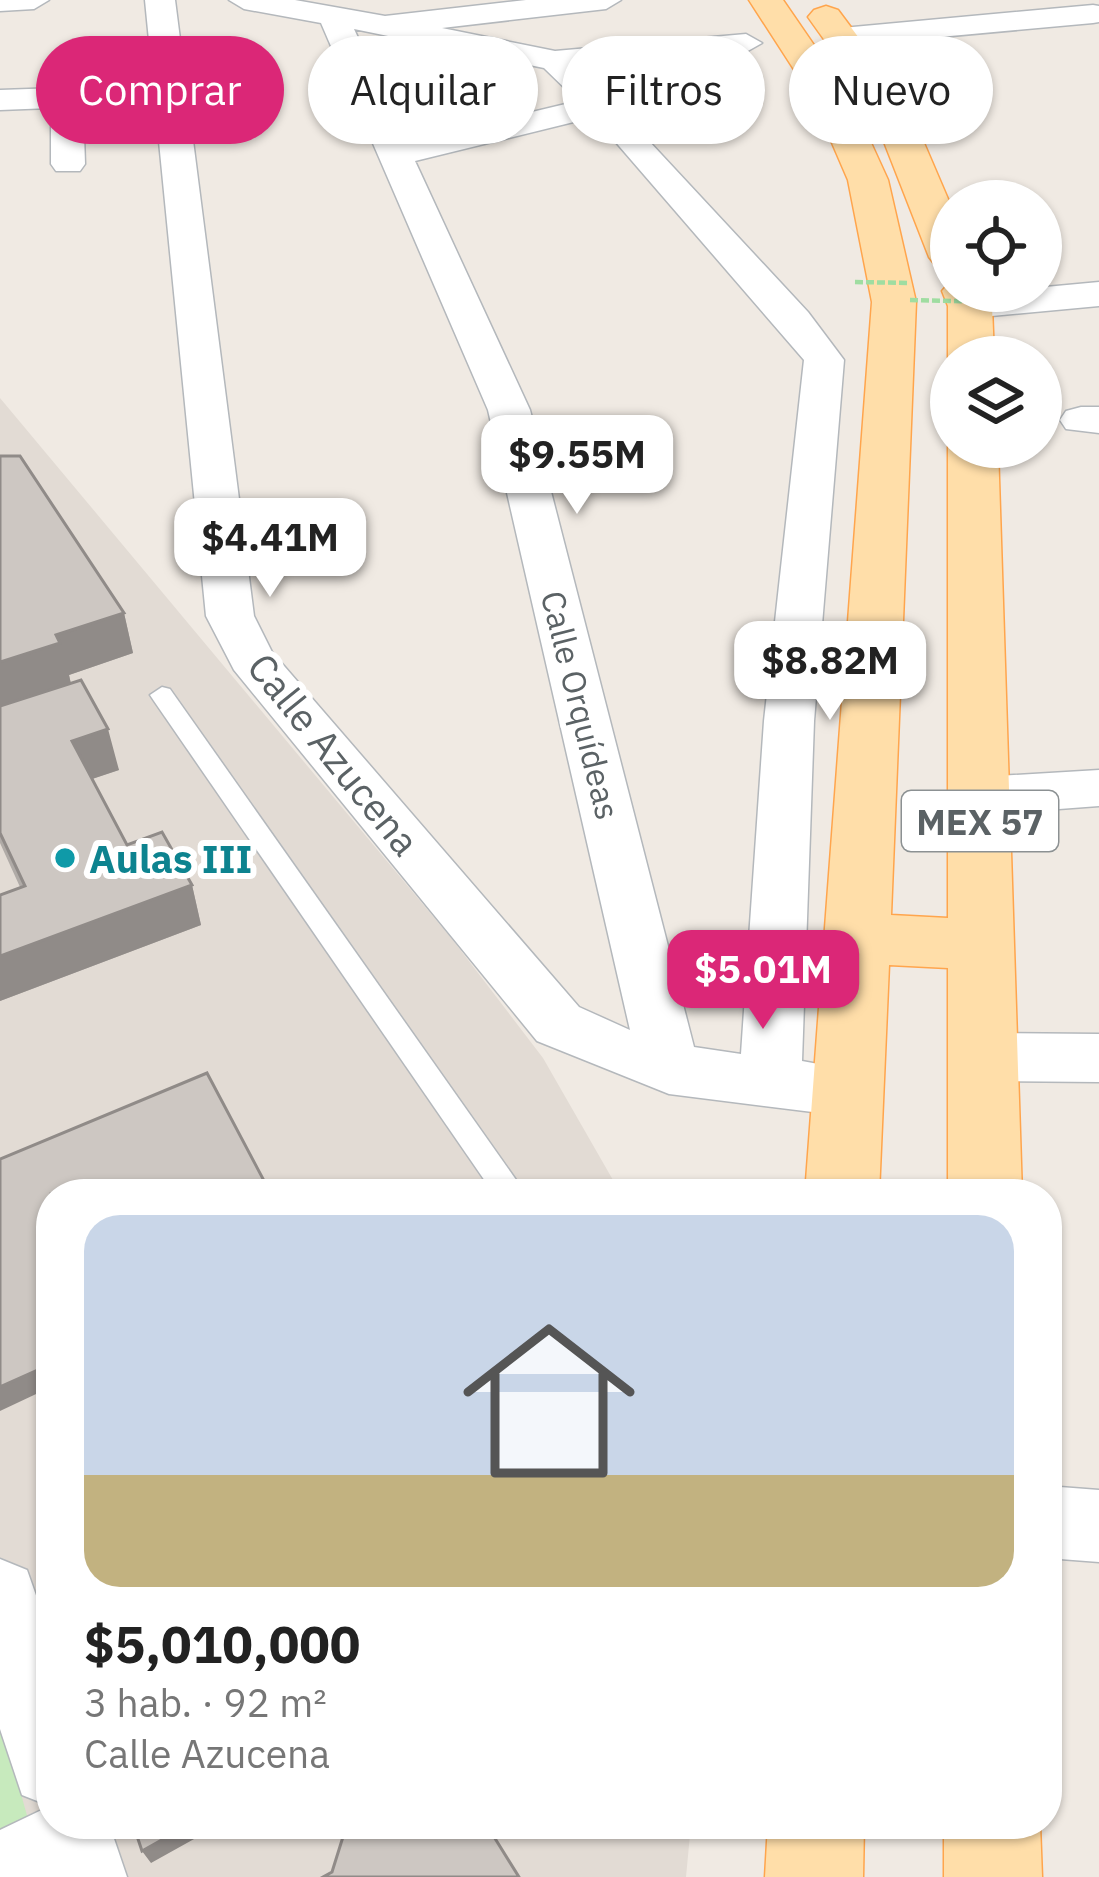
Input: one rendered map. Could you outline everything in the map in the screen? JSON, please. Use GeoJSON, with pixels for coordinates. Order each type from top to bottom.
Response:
{"type":"FeatureCollection","features":[{"type":"Feature","properties":{"kind":"main road"},"geometry":{"type":"LineString","coordinates":[[813,0],[841,36]]}},
{"type":"Feature","properties":{"kind":"main road","name":"MEX 57"},"geometry":{"type":"LineString","coordinates":[[756,21],[832,99],[868,181],[894,302],[842,1179]]}},
{"type":"Feature","properties":{"kind":"main road"},"geometry":{"type":"LineString","coordinates":[[905,144],[930,205]]}},
{"type":"Feature","properties":{"kind":"main road","name":"MEX 57"},"geometry":{"type":"LineString","coordinates":[[973,468],[986,1179]]}},
{"type":"Feature","properties":{"kind":"main road"},"geometry":{"type":"LineString","coordinates":[[860,938],[980,945]]}},
{"type":"Feature","properties":{"kind":"main road"},"geometry":{"type":"LineString","coordinates":[[814,1877],[815,1839]]}},
{"type":"Feature","properties":{"kind":"main road"},"geometry":{"type":"LineString","coordinates":[[992,1839],[993,1877]]}},
{"type":"Feature","properties":{"kind":"street"},"geometry":{"type":"LineString","coordinates":[[0,2],[34,0]]}},
{"type":"Feature","properties":{"kind":"street","name":"Calle Azucena"},"geometry":{"type":"LineString","coordinates":[[160,0],[230,616],[251,658],[558,1024],[600,1047],[669,1070],[845,1091]]}},
{"type":"Feature","properties":{"kind":"street"},"geometry":{"type":"LineString","coordinates":[[244,0],[555,61],[756,21]]}},
{"type":"Feature","properties":{"kind":"street"},"geometry":{"type":"LineString","coordinates":[[385,25],[606,0]]}},
{"type":"Feature","properties":{"kind":"street"},"geometry":{"type":"LineString","coordinates":[[853,36],[1094,14]]}},
{"type":"Feature","properties":{"kind":"street","name":"Calle Orquídeas"},"geometry":{"type":"LineString","coordinates":[[333,16],[509,410],[669,1070]]}},
{"type":"Feature","properties":{"kind":"street"},"geometry":{"type":"LineString","coordinates":[[555,61],[562,68]]}},
{"type":"Feature","properties":{"kind":"street"},"geometry":{"type":"LineString","coordinates":[[0,100],[58,98],[67,105],[68,164]]}},
{"type":"Feature","properties":{"kind":"street"},"geometry":{"type":"LineString","coordinates":[[396,155],[562,115]]}},
{"type":"Feature","properties":{"kind":"street"},"geometry":{"type":"LineString","coordinates":[[636,144],[794,320],[824,361],[788,694],[773,914],[770,1082]]}},
{"type":"Feature","properties":{"kind":"street"},"geometry":{"type":"LineString","coordinates":[[1062,296],[1099,294]]}},
{"type":"Feature","properties":{"kind":"street"},"geometry":{"type":"LineString","coordinates":[[824,361],[890,361]]}},
{"type":"Feature","properties":{"kind":"street"},"geometry":{"type":"LineString","coordinates":[[980,796],[1099,788]]}},
{"type":"Feature","properties":{"kind":"street"},"geometry":{"type":"LineString","coordinates":[[985,1057],[1099,1058]]}},
{"type":"Feature","properties":{"kind":"street"},"geometry":{"type":"LineString","coordinates":[[1062,1523],[1099,1526]]}},
{"type":"Feature","properties":{"kind":"street"},"geometry":{"type":"LineString","coordinates":[[0,1597],[36,1716]]}},
{"type":"Feature","properties":{"kind":"street"},"geometry":{"type":"LineString","coordinates":[[0,1875],[51,1839]]}},
{"type":"Feature","properties":{"kind":"lane"},"geometry":{"type":"LineString","coordinates":[[162,695],[501,1179]]}},
{"type":"Feature","properties":{"kind":"path"},"geometry":{"type":"LineString","coordinates":[[855,282],[909,283]]}},
{"type":"Feature","properties":{"kind":"path"},"geometry":{"type":"LineString","coordinates":[[910,299],[930,299]]}},
{"type":"Feature","properties":{"kind":"shaded area"},"geometry":{"type":"Polygon","coordinates":[[[0,398],[452,939],[543,1058],[612,1179],[36,1179],[36,1839],[690,1839],[686,1877],[0,1877],[0,398]]]}},
{"type":"Feature","properties":{"kind":"green space"},"geometry":{"type":"Polygon","coordinates":[[[0,1718],[44,1877],[0,1877],[0,1718]]]}},
{"type":"Feature","properties":{"kind":"building"},"geometry":{"type":"Polygon","coordinates":[[[0,456],[20,456],[124,613],[56,635],[60,643],[0,662],[0,456]]]}},
{"type":"Feature","properties":{"kind":"building","name":"Aulas III"},"geometry":{"type":"Polygon","coordinates":[[[81,680],[108,729],[72,741],[127,845],[162,832],[192,885],[0,956],[0,895],[25,886],[0,833],[0,706],[81,680]]]}},
{"type":"Feature","properties":{"kind":"building"},"geometry":{"type":"Polygon","coordinates":[[[207,1073],[263,1179],[36,1179],[36,1371],[0,1387],[0,1159],[207,1073]]]}},
{"type":"Feature","properties":{"kind":"building"},"geometry":{"type":"Polygon","coordinates":[[[138,1839],[163,1839],[142,1851],[138,1839]]]}},
{"type":"Feature","properties":{"kind":"building"},"geometry":{"type":"Polygon","coordinates":[[[342,1839],[495,1839],[519,1877],[323,1877],[332,1872],[342,1839]]]}},
{"type":"Feature","properties":{"kind":"place","name":"Aulas III"},"geometry":{"type":"Point","coordinates":[65,858]}}]}
